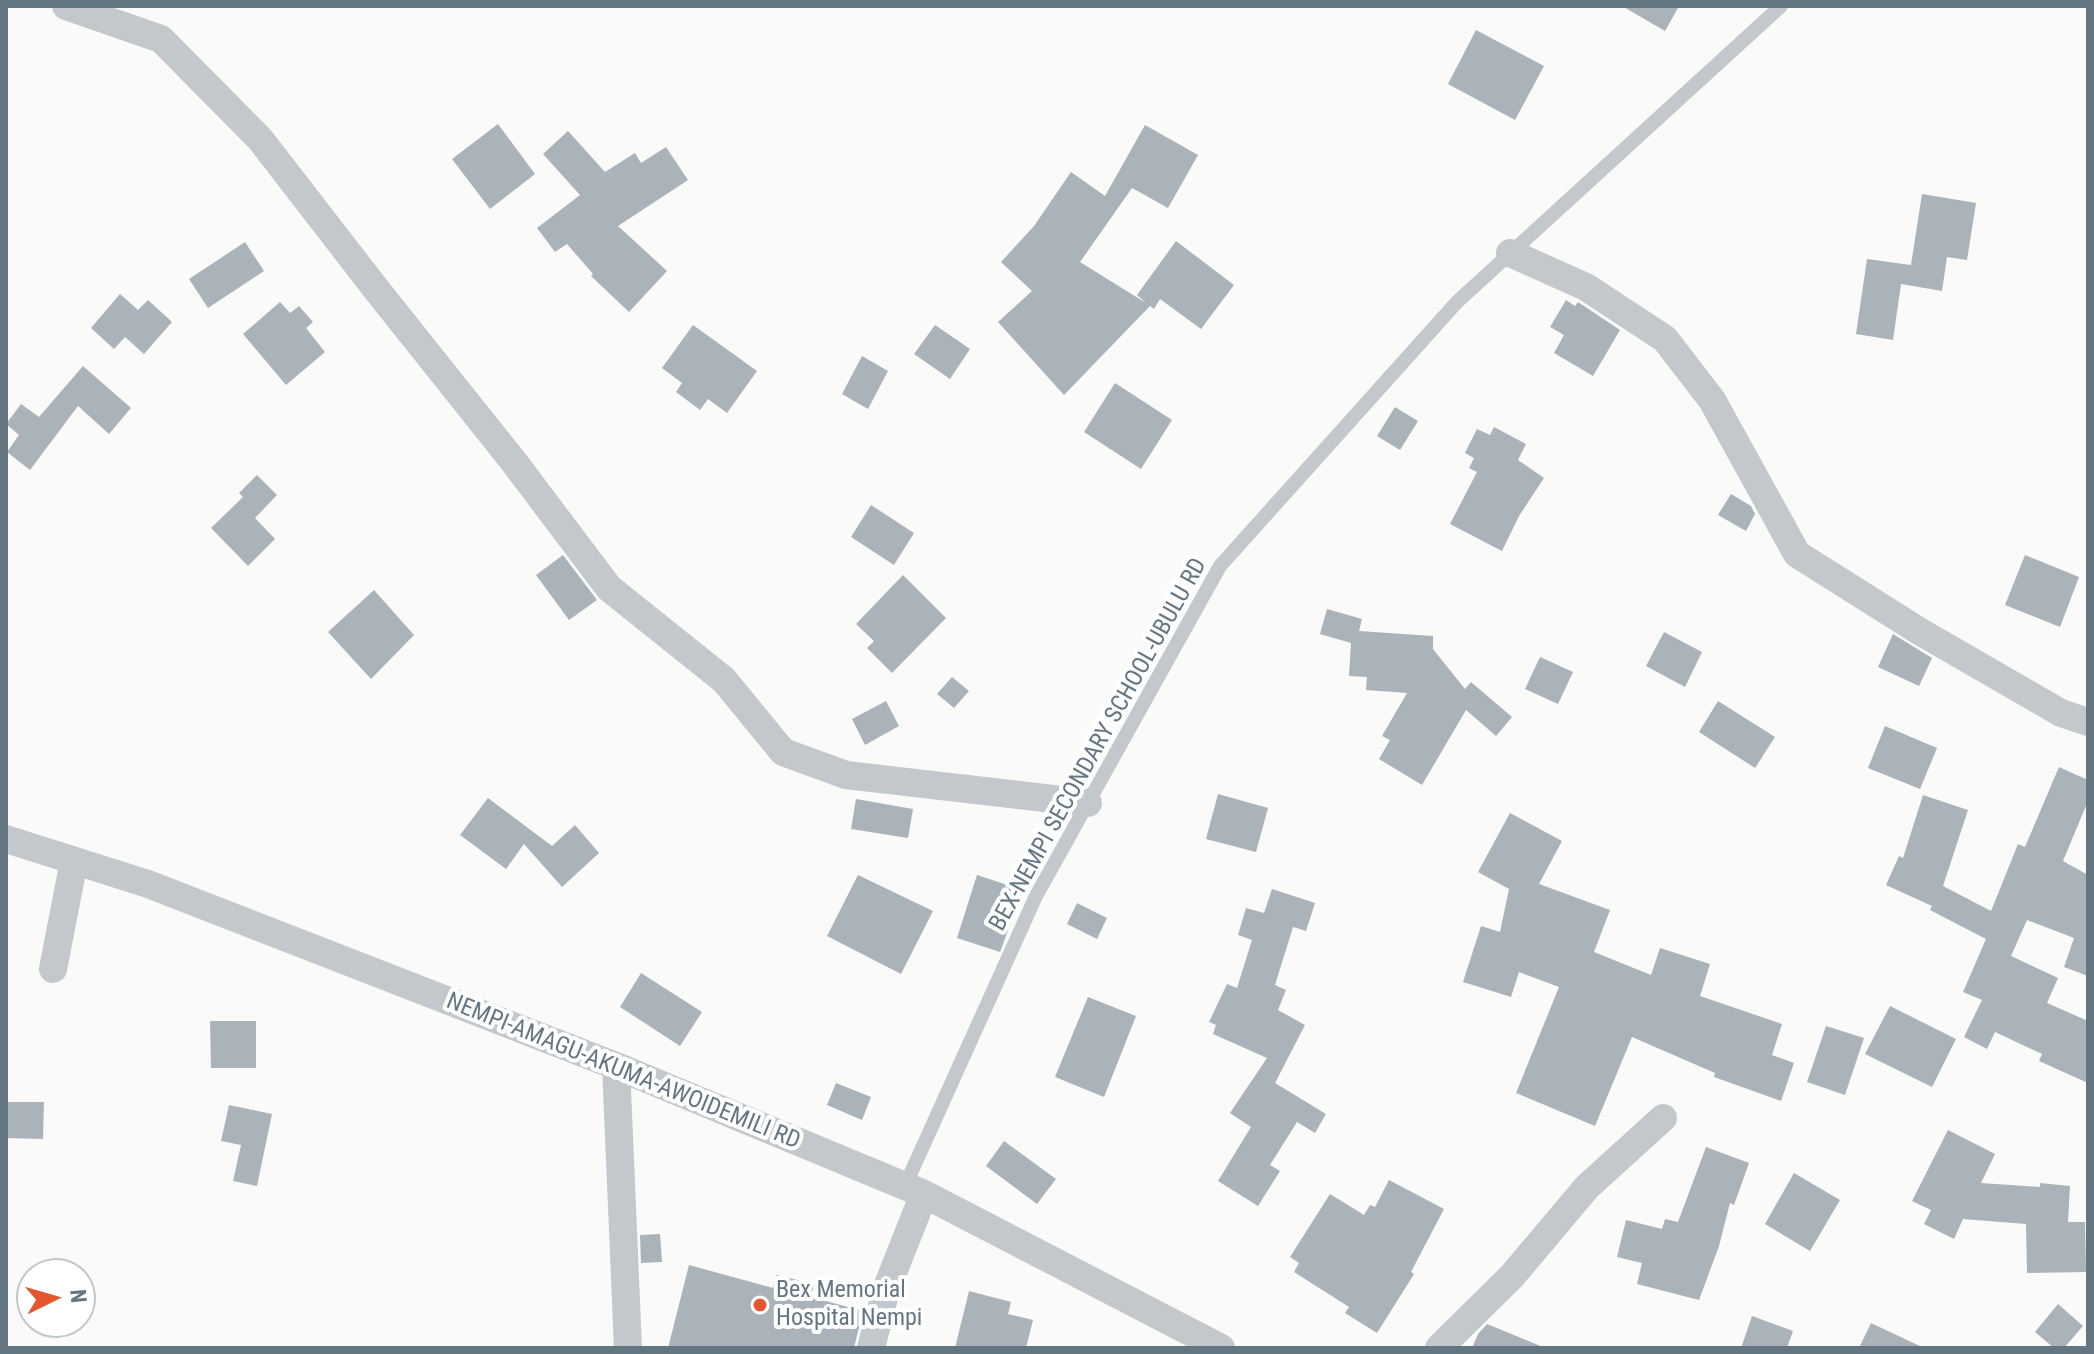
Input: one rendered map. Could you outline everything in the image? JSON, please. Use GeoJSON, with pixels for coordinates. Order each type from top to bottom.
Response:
{"type":"FeatureCollection","features":[{"type":"Feature","properties":{"kind":"street"},"geometry":{"type":"LineString","coordinates":[[66,6],[161,39],[260,139],[609,588],[724,680],[783,752],[846,775],[1088,803]]}},
{"type":"Feature","properties":{"kind":"street"},"geometry":{"type":"LineString","coordinates":[[1510,253],[1586,287],[1665,339],[1712,400],[1797,554],[1932,639],[2061,713],[2088,722]]}},
{"type":"Feature","properties":{"kind":"street","name":"NEMPI-AMAGU-AKUMA-AWOIDEMILI RD"},"geometry":{"type":"LineString","coordinates":[[6,839],[148,884],[616,1066],[914,1190],[1221,1348]]}},
{"type":"Feature","properties":{"kind":"street"},"geometry":{"type":"LineString","coordinates":[[53,969],[74,861]]}},
{"type":"Feature","properties":{"kind":"street"},"geometry":{"type":"LineString","coordinates":[[616,1066],[628,1348]]}},
{"type":"Feature","properties":{"kind":"street"},"geometry":{"type":"LineString","coordinates":[[1439,1348],[1512,1276],[1587,1187],[1663,1118]]}},
{"type":"Feature","properties":{"kind":"street"},"geometry":{"type":"LineString","coordinates":[[871,1348],[914,1190]]}},
{"type":"Feature","properties":{"kind":"lane","name":"BEX-NEMPI SECONDARY SCHOOL-UBULU RD"},"geometry":{"type":"LineString","coordinates":[[914,1190],[1036,896],[1220,566],[1457,302],[1781,6]]}},
{"type":"Feature","properties":{"kind":"building"},"geometry":{"type":"Polygon","coordinates":[[[1622,6],[1679,6],[1665,31],[1622,6]]]}},
{"type":"Feature","properties":{"kind":"building"},"geometry":{"type":"Polygon","coordinates":[[[1476,30],[1544,66],[1515,120],[1448,84],[1476,30]]]}},
{"type":"Feature","properties":{"kind":"building"},"geometry":{"type":"Polygon","coordinates":[[[498,124],[535,174],[490,209],[452,159],[498,124]]]}},
{"type":"Feature","properties":{"kind":"building"},"geometry":{"type":"Polygon","coordinates":[[[1145,125],[1198,155],[1168,208],[1132,188],[1080,262],[1146,303],[1137,295],[1176,241],[1234,285],[1201,329],[1160,299],[1154,309],[1150,306],[1064,395],[998,322],[1032,291],[1001,262],[1034,226],[1071,172],[1105,196],[1145,125]]]}},
{"type":"Feature","properties":{"kind":"building"},"geometry":{"type":"Polygon","coordinates":[[[568,131],[605,172],[635,153],[641,163],[666,147],[688,180],[618,226],[667,271],[629,312],[591,276],[593,274],[567,244],[555,252],[537,228],[580,195],[543,154],[568,131]]]}},
{"type":"Feature","properties":{"kind":"building"},"geometry":{"type":"Polygon","coordinates":[[[1922,194],[1976,203],[1967,260],[1947,257],[1942,291],[1901,284],[1893,340],[1856,334],[1867,259],[1911,265],[1922,194]]]}},
{"type":"Feature","properties":{"kind":"building"},"geometry":{"type":"Polygon","coordinates":[[[245,242],[264,271],[208,308],[189,279],[245,242]]]}},
{"type":"Feature","properties":{"kind":"building"},"geometry":{"type":"Polygon","coordinates":[[[120,294],[138,310],[148,300],[172,322],[144,354],[125,337],[114,349],[91,328],[120,294]]]}},
{"type":"Feature","properties":{"kind":"building"},"geometry":{"type":"Polygon","coordinates":[[[1566,300],[1575,306],[1578,302],[1620,330],[1593,376],[1554,353],[1564,335],[1550,327],[1566,300]]]}},
{"type":"Feature","properties":{"kind":"building"},"geometry":{"type":"Polygon","coordinates":[[[280,302],[290,313],[299,306],[313,322],[306,328],[325,352],[286,385],[243,334],[280,302]]]}},
{"type":"Feature","properties":{"kind":"building"},"geometry":{"type":"Polygon","coordinates":[[[693,325],[757,371],[727,413],[708,399],[700,410],[676,392],[682,383],[662,368],[693,325]]]}},
{"type":"Feature","properties":{"kind":"building"},"geometry":{"type":"Polygon","coordinates":[[[935,325],[970,349],[950,379],[914,354],[935,325]]]}},
{"type":"Feature","properties":{"kind":"building"},"geometry":{"type":"Polygon","coordinates":[[[862,356],[888,371],[868,409],[842,394],[862,356]]]}},
{"type":"Feature","properties":{"kind":"building"},"geometry":{"type":"Polygon","coordinates":[[[83,366],[131,408],[109,434],[78,406],[30,470],[7,452],[19,435],[6,424],[21,404],[39,417],[83,366]]]}},
{"type":"Feature","properties":{"kind":"building"},"geometry":{"type":"Polygon","coordinates":[[[1115,383],[1172,420],[1141,469],[1084,432],[1115,383]]]}},
{"type":"Feature","properties":{"kind":"building"},"geometry":{"type":"Polygon","coordinates":[[[1395,407],[1418,421],[1400,450],[1377,436],[1395,407]]]}},
{"type":"Feature","properties":{"kind":"building"},"geometry":{"type":"Polygon","coordinates":[[[1494,427],[1526,444],[1518,460],[1544,478],[1519,516],[1502,551],[1450,524],[1477,472],[1469,468],[1474,458],[1465,453],[1477,429],[1490,435],[1494,427]]]}},
{"type":"Feature","properties":{"kind":"building"},"geometry":{"type":"Polygon","coordinates":[[[257,475],[277,495],[255,518],[275,539],[248,566],[211,528],[243,497],[239,493],[257,475]]]}},
{"type":"Feature","properties":{"kind":"building"},"geometry":{"type":"Polygon","coordinates":[[[1731,494],[1751,506],[1755,514],[1746,531],[1718,515],[1731,494]]]}},
{"type":"Feature","properties":{"kind":"building"},"geometry":{"type":"Polygon","coordinates":[[[871,505],[914,533],[894,565],[851,537],[871,505]]]}},
{"type":"Feature","properties":{"kind":"building"},"geometry":{"type":"Polygon","coordinates":[[[563,555],[597,600],[569,620],[536,575],[563,555]]]}},
{"type":"Feature","properties":{"kind":"building"},"geometry":{"type":"Polygon","coordinates":[[[2025,555],[2079,577],[2060,627],[2005,605],[2025,555]]]}},
{"type":"Feature","properties":{"kind":"building"},"geometry":{"type":"Polygon","coordinates":[[[903,575],[946,618],[892,673],[867,648],[874,641],[856,624],[903,575]]]}},
{"type":"Feature","properties":{"kind":"building"},"geometry":{"type":"Polygon","coordinates":[[[374,590],[414,635],[371,679],[328,632],[374,590]]]}},
{"type":"Feature","properties":{"kind":"building"},"geometry":{"type":"Polygon","coordinates":[[[1327,609],[1362,619],[1359,631],[1433,636],[1433,649],[1465,689],[1471,682],[1512,717],[1496,736],[1466,710],[1422,785],[1379,759],[1390,740],[1382,736],[1407,693],[1366,690],[1367,677],[1349,676],[1351,643],[1320,634],[1327,609]]]}},
{"type":"Feature","properties":{"kind":"building"},"geometry":{"type":"Polygon","coordinates":[[[1664,632],[1702,652],[1685,687],[1646,666],[1664,632]]]}},
{"type":"Feature","properties":{"kind":"building"},"geometry":{"type":"Polygon","coordinates":[[[1893,634],[1932,658],[1919,686],[1878,667],[1893,634]]]}},
{"type":"Feature","properties":{"kind":"building"},"geometry":{"type":"Polygon","coordinates":[[[1540,657],[1573,672],[1558,704],[1525,689],[1540,657]]]}},
{"type":"Feature","properties":{"kind":"building"},"geometry":{"type":"Polygon","coordinates":[[[952,677],[969,691],[954,708],[937,694],[952,677]]]}},
{"type":"Feature","properties":{"kind":"building"},"geometry":{"type":"Polygon","coordinates":[[[886,701],[899,726],[865,745],[852,719],[886,701]]]}},
{"type":"Feature","properties":{"kind":"building"},"geometry":{"type":"Polygon","coordinates":[[[1718,701],[1775,737],[1755,768],[1699,732],[1718,701]]]}},
{"type":"Feature","properties":{"kind":"building"},"geometry":{"type":"Polygon","coordinates":[[[1885,726],[1937,748],[1920,789],[1868,768],[1885,726]]]}},
{"type":"Feature","properties":{"kind":"building"},"geometry":{"type":"Polygon","coordinates":[[[2059,767],[2088,780],[2088,801],[2063,861],[2088,875],[2088,976],[2064,967],[2074,938],[2027,920],[2011,956],[2058,978],[2047,1003],[2088,1021],[2088,1083],[2039,1061],[2042,1054],[1995,1032],[1987,1049],[1964,1037],[1982,1000],[1963,992],[1986,939],[1930,910],[1932,906],[1886,885],[1899,856],[1903,858],[1923,795],[1968,810],[1943,886],[1991,911],[2018,844],[2025,847],[2059,767]]]}},
{"type":"Feature","properties":{"kind":"building"},"geometry":{"type":"Polygon","coordinates":[[[1218,794],[1268,808],[1256,852],[1206,839],[1218,794]]]}},
{"type":"Feature","properties":{"kind":"building"},"geometry":{"type":"Polygon","coordinates":[[[488,798],[552,846],[575,825],[599,853],[562,887],[524,844],[506,869],[460,835],[488,798]]]}},
{"type":"Feature","properties":{"kind":"building"},"geometry":{"type":"Polygon","coordinates":[[[856,799],[913,809],[908,838],[851,829],[856,799]]]}},
{"type":"Feature","properties":{"kind":"building"},"geometry":{"type":"Polygon","coordinates":[[[1510,813],[1562,841],[1539,884],[1610,910],[1594,952],[1651,975],[1660,948],[1710,964],[1700,996],[1782,1024],[1772,1055],[1794,1063],[1781,1101],[1714,1077],[1715,1073],[1632,1037],[1595,1126],[1516,1093],[1559,987],[1519,972],[1511,997],[1463,982],[1481,926],[1500,932],[1509,889],[1478,872],[1510,813]]]}},
{"type":"Feature","properties":{"kind":"building"},"geometry":{"type":"Polygon","coordinates":[[[858,875],[933,911],[901,974],[827,936],[858,875]]]}},
{"type":"Feature","properties":{"kind":"building"},"geometry":{"type":"Polygon","coordinates":[[[977,875],[1023,890],[1000,952],[957,938],[977,875]]]}},
{"type":"Feature","properties":{"kind":"building"},"geometry":{"type":"Polygon","coordinates":[[[1272,889],[1315,903],[1306,931],[1293,927],[1275,985],[1286,990],[1278,1010],[1305,1025],[1275,1083],[1326,1114],[1315,1133],[1297,1122],[1270,1165],[1280,1171],[1258,1206],[1218,1181],[1251,1127],[1230,1113],[1267,1058],[1213,1034],[1216,1025],[1209,1022],[1227,984],[1237,988],[1252,940],[1238,935],[1246,908],[1264,913],[1272,889]]]}},
{"type":"Feature","properties":{"kind":"building"},"geometry":{"type":"Polygon","coordinates":[[[1077,903],[1107,918],[1097,939],[1067,924],[1077,903]]]}},
{"type":"Feature","properties":{"kind":"building"},"geometry":{"type":"Polygon","coordinates":[[[641,973],[702,1012],[680,1046],[620,1007],[641,973]]]}},
{"type":"Feature","properties":{"kind":"building"},"geometry":{"type":"Polygon","coordinates":[[[1088,997],[1136,1016],[1104,1097],[1055,1077],[1088,997]]]}},
{"type":"Feature","properties":{"kind":"building"},"geometry":{"type":"Polygon","coordinates":[[[1890,1006],[1956,1039],[1932,1087],[1865,1054],[1890,1006]]]}},
{"type":"Feature","properties":{"kind":"building"},"geometry":{"type":"Polygon","coordinates":[[[210,1021],[256,1021],[256,1068],[211,1068],[210,1021]]]}},
{"type":"Feature","properties":{"kind":"building"},"geometry":{"type":"Polygon","coordinates":[[[1826,1026],[1864,1038],[1845,1095],[1807,1082],[1826,1026]]]}},
{"type":"Feature","properties":{"kind":"building"},"geometry":{"type":"Polygon","coordinates":[[[836,1083],[871,1097],[862,1120],[827,1105],[836,1083]]]}},
{"type":"Feature","properties":{"kind":"building"},"geometry":{"type":"Polygon","coordinates":[[[6,1102],[44,1102],[43,1139],[6,1138],[6,1102]]]}},
{"type":"Feature","properties":{"kind":"building"},"geometry":{"type":"Polygon","coordinates":[[[229,1105],[272,1114],[257,1186],[233,1181],[241,1145],[221,1141],[229,1105]]]}},
{"type":"Feature","properties":{"kind":"building"},"geometry":{"type":"Polygon","coordinates":[[[1948,1130],[1995,1154],[1981,1183],[2070,1186],[2068,1222],[2085,1222],[2086,1272],[2027,1273],[2026,1224],[1963,1219],[1954,1239],[1924,1224],[1931,1210],[1912,1201],[1948,1130]]]}},
{"type":"Feature","properties":{"kind":"building"},"geometry":{"type":"Polygon","coordinates":[[[1004,1141],[1056,1179],[1037,1204],[986,1166],[1004,1141]]]}},
{"type":"Feature","properties":{"kind":"building"},"geometry":{"type":"Polygon","coordinates":[[[1706,1147],[1749,1163],[1734,1205],[1730,1203],[1719,1246],[1699,1300],[1637,1284],[1642,1263],[1617,1257],[1626,1220],[1662,1229],[1665,1219],[1678,1222],[1706,1147]]]}},
{"type":"Feature","properties":{"kind":"building"},"geometry":{"type":"Polygon","coordinates":[[[1794,1173],[1840,1200],[1810,1251],[1765,1224],[1794,1173]]]}},
{"type":"Feature","properties":{"kind":"building"},"geometry":{"type":"Polygon","coordinates":[[[1389,1180],[1444,1209],[1411,1272],[1414,1274],[1377,1333],[1345,1313],[1349,1307],[1294,1272],[1299,1263],[1290,1257],[1330,1194],[1364,1215],[1370,1205],[1375,1207],[1389,1180]]]}},
{"type":"Feature","properties":{"kind":"building"},"geometry":{"type":"Polygon","coordinates":[[[660,1234],[662,1262],[641,1263],[640,1235],[660,1234]]]}},
{"type":"Feature","properties":{"kind":"building","name":"Bex Memorial Hospital Nempi"},"geometry":{"type":"Polygon","coordinates":[[[689,1265],[773,1288],[776,1275],[814,1284],[811,1297],[863,1311],[854,1348],[668,1348],[689,1265]]]}},
{"type":"Feature","properties":{"kind":"building"},"geometry":{"type":"Polygon","coordinates":[[[969,1291],[1011,1302],[1008,1314],[1033,1320],[1026,1348],[955,1348],[969,1291]]]}},
{"type":"Feature","properties":{"kind":"building"},"geometry":{"type":"Polygon","coordinates":[[[2058,1304],[2083,1326],[2064,1348],[2054,1348],[2035,1332],[2058,1304]]]}},
{"type":"Feature","properties":{"kind":"building"},"geometry":{"type":"Polygon","coordinates":[[[1752,1316],[1793,1331],[1787,1348],[1741,1348],[1752,1316]]]}},
{"type":"Feature","properties":{"kind":"building"},"geometry":{"type":"Polygon","coordinates":[[[1871,1323],[1924,1348],[1859,1348],[1871,1323]]]}},
{"type":"Feature","properties":{"kind":"building"},"geometry":{"type":"Polygon","coordinates":[[[1487,1324],[1543,1347],[1543,1348],[1472,1348],[1487,1324]]]}},
{"type":"Feature","properties":{"kind":"place","name":"Bex Memorial Hospital Nempi"},"geometry":{"type":"Point","coordinates":[760,1305]}}]}
